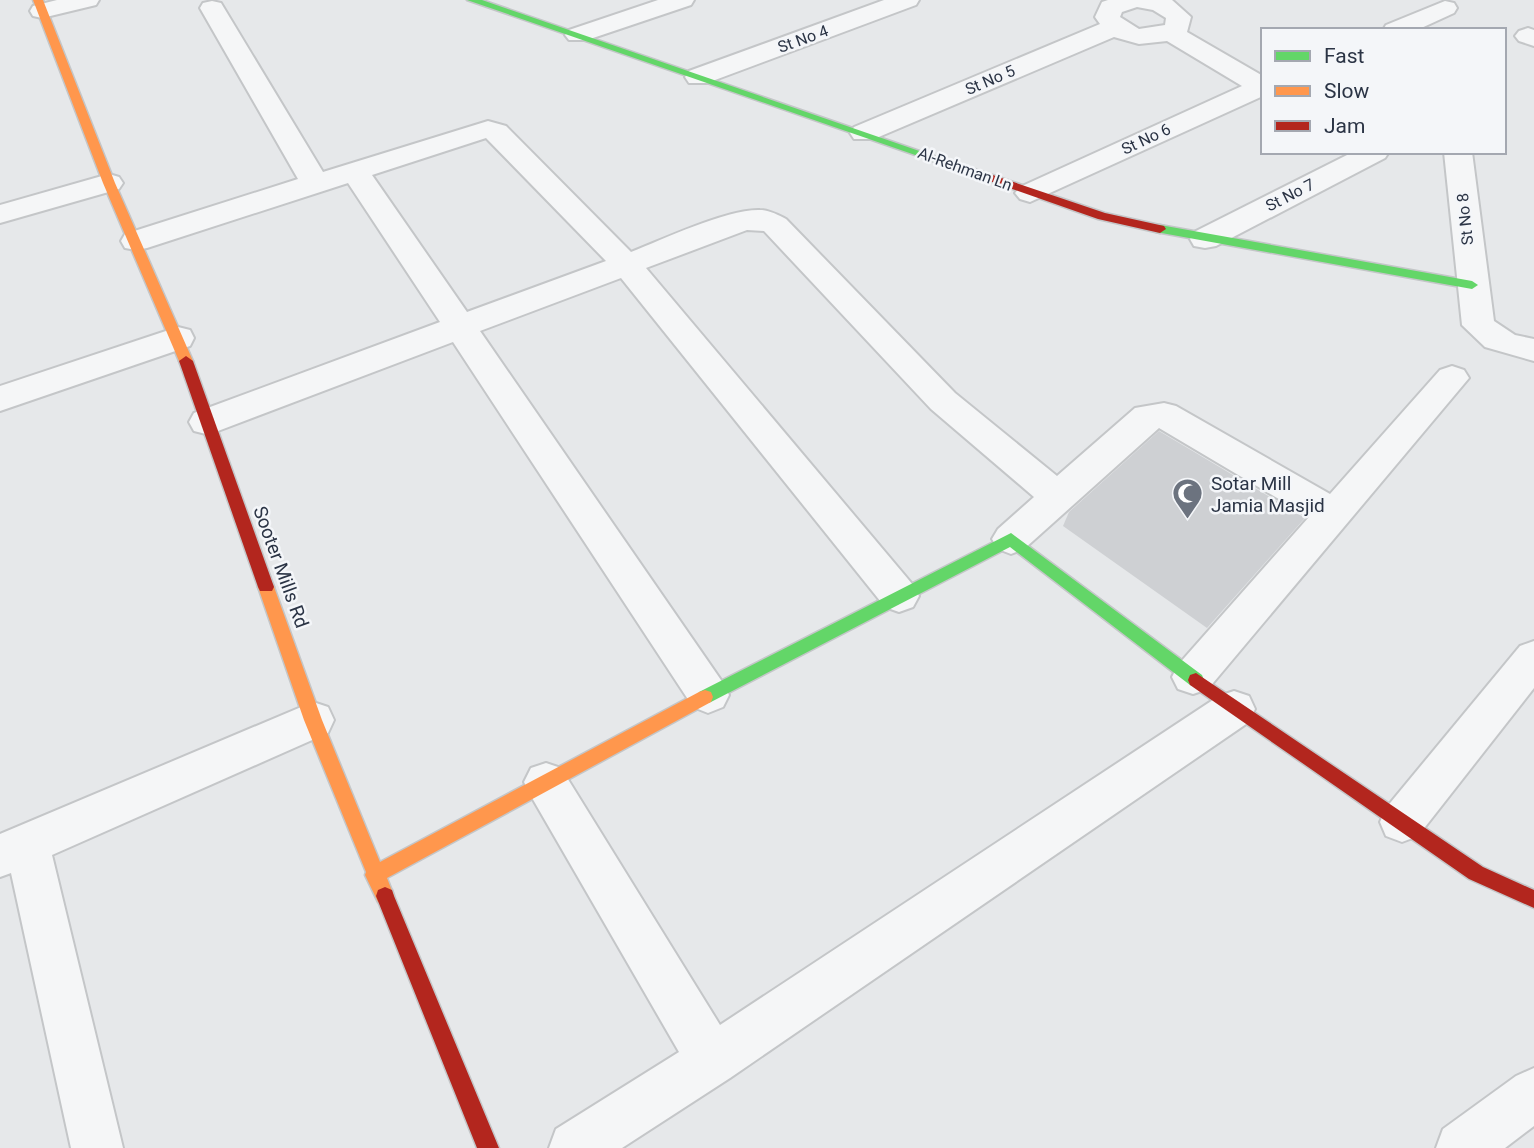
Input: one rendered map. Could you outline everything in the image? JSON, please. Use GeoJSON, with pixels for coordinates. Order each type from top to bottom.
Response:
{"type":"FeatureCollection","features":[{"type":"Feature","properties":{"kind":"street"},"geometry":{"type":"LineString","coordinates":[[40,5],[87,0]]}},
{"type":"Feature","properties":{"kind":"street","name":"Al-Rehman Ln"},"geometry":{"type":"LineString","coordinates":[[472,0],[1102,216],[1205,239],[1472,285]]}},
{"type":"Feature","properties":{"kind":"street"},"geometry":{"type":"LineString","coordinates":[[578,35],[681,0]]}},
{"type":"Feature","properties":{"kind":"street","name":"St No 4"},"geometry":{"type":"LineString","coordinates":[[698,77],[907,0]]}},
{"type":"Feature","properties":{"kind":"street"},"geometry":{"type":"LineString","coordinates":[[1174,3],[1180,17],[1177,29],[1171,33],[1149,37],[1123,6],[1174,3]]}},
{"type":"Feature","properties":{"kind":"street","name":"Sooter Mills Rd"},"geometry":{"type":"LineString","coordinates":[[40,5],[109,183],[178,338],[313,720],[374,875],[488,1148]]}},
{"type":"Feature","properties":{"kind":"street","name":"St No 5"},"geometry":{"type":"LineString","coordinates":[[864,133],[1123,6]]}},
{"type":"Feature","properties":{"kind":"street"},"geometry":{"type":"LineString","coordinates":[[212,8],[315,183]]}},
{"type":"Feature","properties":{"kind":"street"},"geometry":{"type":"LineString","coordinates":[[1401,28],[1446,13]]}},
{"type":"Feature","properties":{"kind":"street"},"geometry":{"type":"LineString","coordinates":[[1171,33],[1261,85]]}},
{"type":"Feature","properties":{"kind":"street","name":"St No 6"},"geometry":{"type":"LineString","coordinates":[[1030,192],[1261,86]]}},
{"type":"Feature","properties":{"kind":"street"},"geometry":{"type":"LineString","coordinates":[[136,241],[488,129],[496,132],[627,265],[899,596]]}},
{"type":"Feature","properties":{"kind":"street","name":"St No 7"},"geometry":{"type":"LineString","coordinates":[[1205,239],[1372,154]]}},
{"type":"Feature","properties":{"kind":"street","name":"St No 8"},"geometry":{"type":"LineString","coordinates":[[1458,154],[1479,326],[1490,336],[1512,346],[1534,350]]}},
{"type":"Feature","properties":{"kind":"street"},"geometry":{"type":"LineString","coordinates":[[354,170],[708,695]]}},
{"type":"Feature","properties":{"kind":"street"},"geometry":{"type":"LineString","coordinates":[[0,215],[109,183]]}},
{"type":"Feature","properties":{"kind":"street"},"geometry":{"type":"LineString","coordinates":[[206,422],[742,221],[761,219],[775,225],[943,401],[1059,498]]}},
{"type":"Feature","properties":{"kind":"street"},"geometry":{"type":"LineString","coordinates":[[0,399],[178,338]]}},
{"type":"Feature","properties":{"kind":"street"},"geometry":{"type":"LineString","coordinates":[[1193,677],[1452,378]]}},
{"type":"Feature","properties":{"kind":"street"},"geometry":{"type":"LineString","coordinates":[[374,875],[708,695],[1011,539],[1147,417],[1164,415],[1335,515]]}},
{"type":"Feature","properties":{"kind":"street"},"geometry":{"type":"LineString","coordinates":[[1011,539],[1234,709],[1476,873],[1534,899]]}},
{"type":"Feature","properties":{"kind":"street"},"geometry":{"type":"LineString","coordinates":[[1402,822],[1534,659]]}},
{"type":"Feature","properties":{"kind":"street"},"geometry":{"type":"LineString","coordinates":[[575,1148],[712,1060],[1234,709]]}},
{"type":"Feature","properties":{"kind":"street"},"geometry":{"type":"LineString","coordinates":[[96,1148],[13,850],[313,720]]}},
{"type":"Feature","properties":{"kind":"street"},"geometry":{"type":"LineString","coordinates":[[546,782],[712,1060]]}},
{"type":"Feature","properties":{"kind":"street"},"geometry":{"type":"LineString","coordinates":[[1462,1148],[1534,1094]]}},
{"type":"Feature","properties":{"kind":"building","name":"Sotar Mill Jamia Masjid"},"geometry":{"type":"Polygon","coordinates":[[[1159,431],[1305,518],[1207,628],[1063,526],[1069,512],[1159,431]]]}},
{"type":"Feature","properties":{"kind":"traffic: fast"},"geometry":{"type":"LineString","coordinates":[[472,0],[951,164]]}},
{"type":"Feature","properties":{"kind":"traffic: fast"},"geometry":{"type":"LineString","coordinates":[[1160,229],[1472,285]]}},
{"type":"Feature","properties":{"kind":"traffic: fast"},"geometry":{"type":"LineString","coordinates":[[705,697],[1011,539],[1196,680]]}},
{"type":"Feature","properties":{"kind":"traffic: slow"},"geometry":{"type":"LineString","coordinates":[[38,0],[109,183],[186,361]]}},
{"type":"Feature","properties":{"kind":"traffic: slow"},"geometry":{"type":"LineString","coordinates":[[266,587],[313,720],[385,896]]}},
{"type":"Feature","properties":{"kind":"traffic: slow"},"geometry":{"type":"LineString","coordinates":[[374,875],[705,697]]}},
{"type":"Feature","properties":{"kind":"traffic: jam"},"geometry":{"type":"LineString","coordinates":[[951,164],[1102,216],[1160,229]]}},
{"type":"Feature","properties":{"kind":"traffic: jam"},"geometry":{"type":"LineString","coordinates":[[186,361],[266,587]]}},
{"type":"Feature","properties":{"kind":"traffic: jam"},"geometry":{"type":"LineString","coordinates":[[1196,680],[1476,873],[1534,899]]}},
{"type":"Feature","properties":{"kind":"traffic: jam"},"geometry":{"type":"LineString","coordinates":[[385,896],[488,1148]]}},
{"type":"Feature","properties":{"kind":"place","name":"Sotar Mill Jamia Masjid"},"geometry":{"type":"Point","coordinates":[1188,521]}}]}
